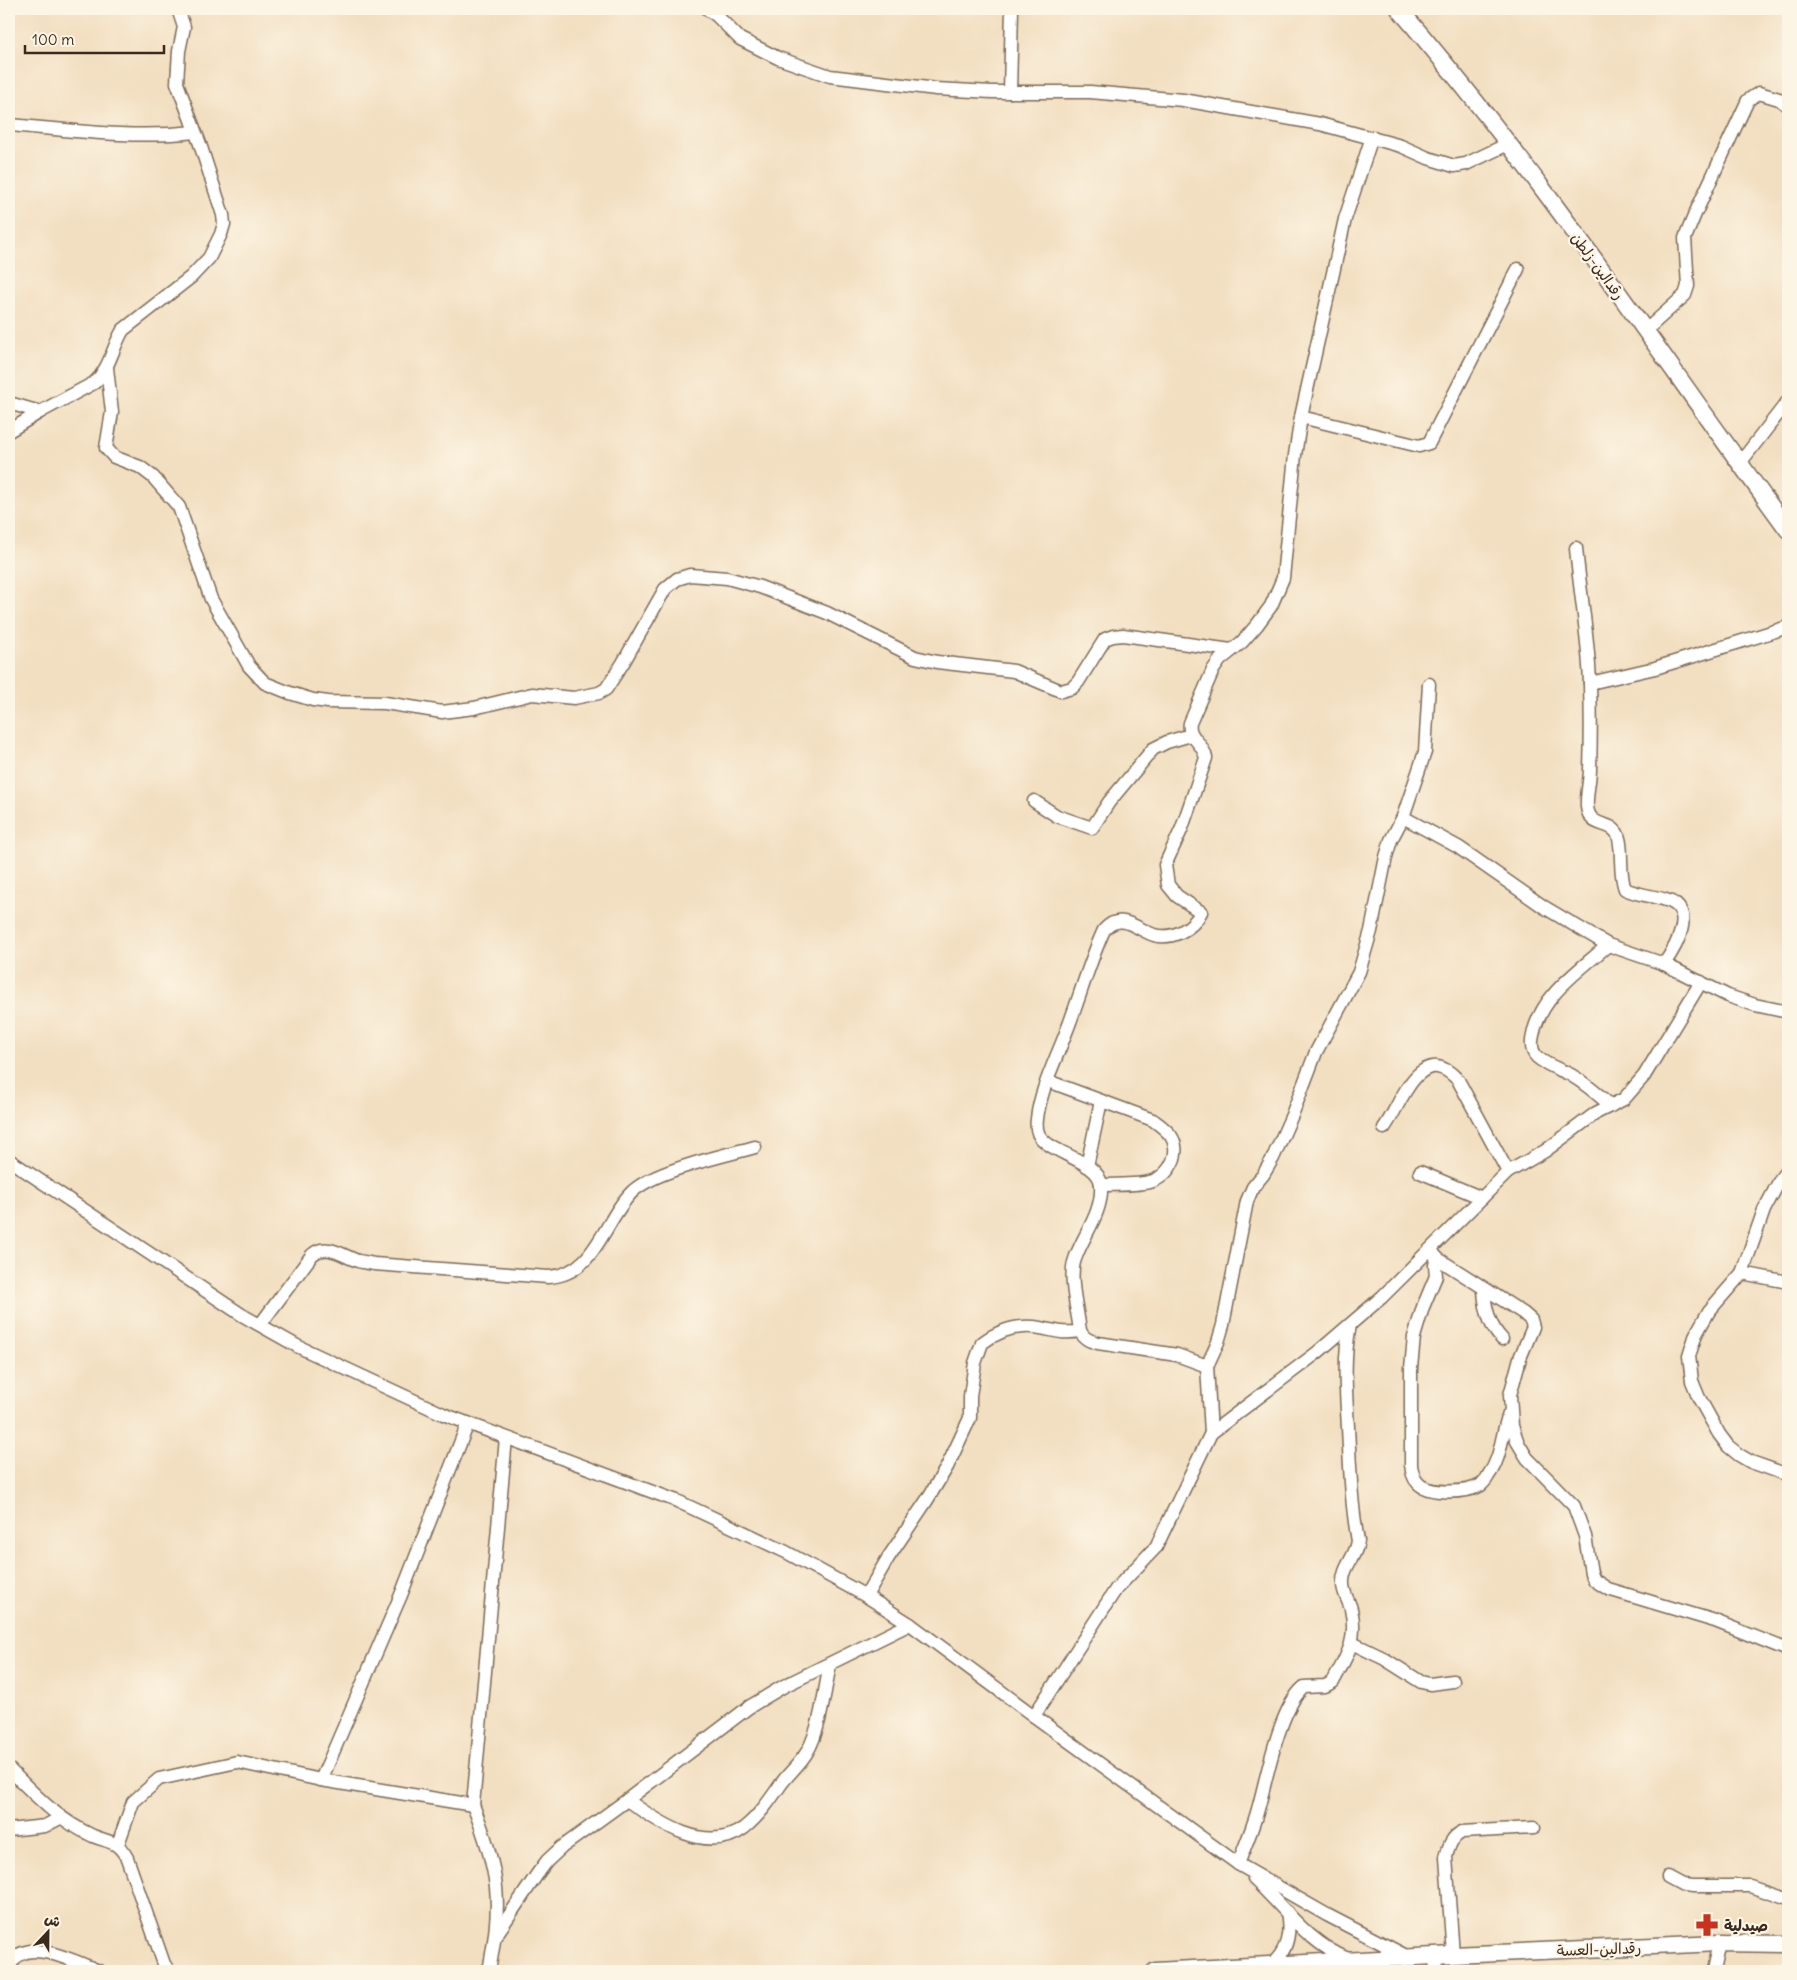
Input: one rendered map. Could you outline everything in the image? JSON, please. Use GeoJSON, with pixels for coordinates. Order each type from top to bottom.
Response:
{"type":"FeatureCollection","features":[{"type":"Feature","properties":{"kind":"main road","name":"رقدالين-زلطن"},"geometry":{"type":"LineString","coordinates":[[1399,9],[1467,90],[1508,144],[1646,331],[1788,530]]}},
{"type":"Feature","properties":{"kind":"main road","name":"رقدالين-العسة"},"geometry":{"type":"LineString","coordinates":[[1155,1971],[1410,1958],[1435,1964],[1453,1955],[1719,1943],[1788,1944]]}},
{"type":"Feature","properties":{"kind":"street"},"geometry":{"type":"LineString","coordinates":[[9,432],[40,412],[94,383],[101,377],[107,368],[117,340],[123,330],[191,277],[209,258],[224,224],[223,215],[177,83],[179,51],[184,27],[178,9]]}},
{"type":"Feature","properties":{"kind":"street"},"geometry":{"type":"LineString","coordinates":[[707,9],[716,15],[740,39],[778,58],[830,76],[936,89],[1010,92],[1090,92],[1184,100],[1320,124],[1401,146],[1428,158],[1454,166],[1466,164],[1508,144]]}},
{"type":"Feature","properties":{"kind":"street"},"geometry":{"type":"LineString","coordinates":[[1010,92],[1012,9]]}},
{"type":"Feature","properties":{"kind":"street"},"geometry":{"type":"LineString","coordinates":[[1646,331],[1685,295],[1688,286],[1685,238],[1694,214],[1748,100],[1759,93],[1779,99],[1788,106]]}},
{"type":"Feature","properties":{"kind":"street"},"geometry":{"type":"LineString","coordinates":[[9,124],[124,135],[176,135],[194,132]]}},
{"type":"Feature","properties":{"kind":"street"},"geometry":{"type":"LineString","coordinates":[[1208,1366],[1177,1355],[1098,1343],[1083,1336],[1080,1331],[1073,1278],[1074,1260],[1097,1211],[1102,1185],[1100,1179],[1087,1166],[1041,1140],[1036,1130],[1039,1106],[1099,940],[1111,923],[1120,921],[1130,923],[1154,935],[1166,936],[1184,931],[1198,919],[1201,912],[1177,896],[1168,885],[1165,871],[1167,859],[1182,828],[1206,758],[1205,750],[1191,734],[1189,729],[1190,723],[1208,680],[1220,660],[1251,633],[1265,614],[1283,578],[1286,568],[1295,455],[1301,417],[1345,219],[1372,137]]}},
{"type":"Feature","properties":{"kind":"street"},"geometry":{"type":"LineString","coordinates":[[1301,417],[1419,446],[1429,443],[1518,269]]}},
{"type":"Feature","properties":{"kind":"street"},"geometry":{"type":"LineString","coordinates":[[107,368],[112,412],[106,442],[108,452],[114,457],[140,467],[147,472],[166,490],[179,508],[211,599],[250,666],[265,683],[313,700],[385,703],[453,712],[532,694],[574,698],[598,694],[606,689],[623,663],[665,589],[677,579],[690,575],[727,578],[760,587],[827,613],[915,657],[937,662],[1014,671],[1061,691],[1072,688],[1105,640],[1113,636],[1231,650]]}},
{"type":"Feature","properties":{"kind":"street"},"geometry":{"type":"LineString","coordinates":[[1740,463],[1788,401]]}},
{"type":"Feature","properties":{"kind":"street"},"geometry":{"type":"LineString","coordinates":[[9,402],[40,412]]}},
{"type":"Feature","properties":{"kind":"street"},"geometry":{"type":"LineString","coordinates":[[1576,548],[1590,683],[1590,771],[1587,807],[1590,816],[1597,823],[1608,826],[1616,832],[1619,839],[1621,880],[1625,889],[1669,900],[1680,908],[1684,916],[1674,950],[1664,964]]}},
{"type":"Feature","properties":{"kind":"street"},"geometry":{"type":"LineString","coordinates":[[1590,683],[1654,668],[1788,627]]}},
{"type":"Feature","properties":{"kind":"street"},"geometry":{"type":"LineString","coordinates":[[1212,1433],[1208,1366],[1223,1325],[1247,1201],[1253,1187],[1263,1175],[1272,1158],[1292,1115],[1316,1052],[1359,972],[1371,931],[1391,840],[1403,817],[1425,752],[1429,684]]}},
{"type":"Feature","properties":{"kind":"street"},"geometry":{"type":"LineString","coordinates":[[1034,801],[1058,816],[1092,828],[1109,802],[1153,750],[1167,742],[1191,734]]}},
{"type":"Feature","properties":{"kind":"street"},"geometry":{"type":"LineString","coordinates":[[1403,817],[1458,847],[1544,907],[1608,945],[1664,964],[1728,996],[1788,1012]]}},
{"type":"Feature","properties":{"kind":"street"},"geometry":{"type":"LineString","coordinates":[[1608,945],[1548,1000],[1536,1021],[1532,1039],[1533,1051],[1537,1057],[1571,1075],[1611,1106]]}},
{"type":"Feature","properties":{"kind":"street"},"geometry":{"type":"LineString","coordinates":[[1034,1716],[1116,1589],[1156,1547],[1212,1433],[1318,1352],[1434,1254],[1482,1198],[1508,1172],[1545,1151],[1576,1126],[1624,1099],[1644,1076],[1701,982]]}},
{"type":"Feature","properties":{"kind":"street"},"geometry":{"type":"LineString","coordinates":[[1384,1128],[1411,1081],[1425,1069],[1433,1067],[1445,1069],[1458,1080],[1508,1172]]}},
{"type":"Feature","properties":{"kind":"street"},"geometry":{"type":"LineString","coordinates":[[1048,1081],[1154,1120],[1171,1136],[1174,1142],[1175,1155],[1169,1168],[1154,1180],[1102,1185]]}},
{"type":"Feature","properties":{"kind":"street"},"geometry":{"type":"LineString","coordinates":[[1087,1166],[1101,1101]]}},
{"type":"Feature","properties":{"kind":"street"},"geometry":{"type":"LineString","coordinates":[[260,1325],[312,1255],[321,1249],[327,1249],[359,1261],[374,1264],[548,1277],[566,1274],[584,1263],[633,1191],[664,1173],[755,1147]]}},
{"type":"Feature","properties":{"kind":"street"},"geometry":{"type":"LineString","coordinates":[[9,1160],[260,1325],[297,1346],[468,1423],[677,1501],[786,1552],[866,1596],[910,1624],[1238,1864],[1327,1915],[1410,1958]]}},
{"type":"Feature","properties":{"kind":"street"},"geometry":{"type":"LineString","coordinates":[[1788,1169],[1764,1210],[1742,1273],[1716,1302],[1696,1334],[1689,1356],[1692,1381],[1719,1434],[1728,1446],[1751,1462],[1788,1475]]}},
{"type":"Feature","properties":{"kind":"street"},"geometry":{"type":"LineString","coordinates":[[1420,1172],[1482,1198]]}},
{"type":"Feature","properties":{"kind":"street"},"geometry":{"type":"LineString","coordinates":[[1434,1254],[1484,1290],[1523,1313],[1531,1320],[1533,1327],[1516,1371],[1510,1394],[1510,1413],[1518,1442],[1527,1458],[1574,1506],[1584,1536],[1591,1574],[1594,1580],[1608,1588],[1715,1621],[1788,1650]]}},
{"type":"Feature","properties":{"kind":"street"},"geometry":{"type":"LineString","coordinates":[[1434,1254],[1436,1276],[1417,1324],[1411,1368],[1411,1465],[1418,1484],[1436,1491],[1458,1490],[1480,1485],[1487,1478],[1497,1461],[1510,1413]]}},
{"type":"Feature","properties":{"kind":"street"},"geometry":{"type":"LineString","coordinates":[[1742,1273],[1788,1282]]}},
{"type":"Feature","properties":{"kind":"street"},"geometry":{"type":"LineString","coordinates":[[1484,1290],[1490,1320],[1497,1334],[1502,1339]]}},
{"type":"Feature","properties":{"kind":"street"},"geometry":{"type":"LineString","coordinates":[[1238,1864],[1258,1810],[1268,1766],[1291,1702],[1304,1687],[1325,1686],[1333,1682],[1352,1644],[1354,1622],[1342,1585],[1344,1570],[1358,1548],[1350,1469],[1346,1371],[1346,1345],[1350,1325]]}},
{"type":"Feature","properties":{"kind":"street"},"geometry":{"type":"LineString","coordinates":[[866,1596],[888,1558],[928,1500],[970,1418],[970,1396],[975,1363],[982,1343],[1003,1330],[1018,1327],[1034,1327],[1067,1334],[1080,1331]]}},
{"type":"Feature","properties":{"kind":"street"},"geometry":{"type":"LineString","coordinates":[[321,1780],[401,1595],[468,1423]]}},
{"type":"Feature","properties":{"kind":"street"},"geometry":{"type":"LineString","coordinates":[[489,1971],[497,1914],[496,1886],[483,1832],[473,1806],[506,1438]]}},
{"type":"Feature","properties":{"kind":"street"},"geometry":{"type":"LineString","coordinates":[[495,1937],[547,1861],[562,1847],[627,1800],[749,1706],[784,1686],[910,1624]]}},
{"type":"Feature","properties":{"kind":"street"},"geometry":{"type":"LineString","coordinates":[[1352,1644],[1383,1658],[1421,1682],[1453,1681]]}},
{"type":"Feature","properties":{"kind":"street"},"geometry":{"type":"LineString","coordinates":[[627,1800],[653,1818],[682,1834],[704,1838],[724,1837],[743,1829],[763,1809],[808,1750],[823,1701],[830,1664]]}},
{"type":"Feature","properties":{"kind":"street"},"geometry":{"type":"LineString","coordinates":[[118,1844],[133,1802],[159,1779],[237,1762],[321,1780],[473,1806]]}},
{"type":"Feature","properties":{"kind":"street"},"geometry":{"type":"LineString","coordinates":[[9,1769],[60,1818],[91,1835],[118,1844],[127,1858],[164,1964],[169,1971]]}},
{"type":"Feature","properties":{"kind":"street"},"geometry":{"type":"LineString","coordinates":[[9,1830],[45,1826],[60,1818]]}},
{"type":"Feature","properties":{"kind":"street"},"geometry":{"type":"LineString","coordinates":[[1453,1955],[1446,1857],[1455,1835],[1462,1832],[1534,1828]]}},
{"type":"Feature","properties":{"kind":"street"},"geometry":{"type":"LineString","coordinates":[[1238,1864],[1319,1944],[1334,1954],[1353,1961]]}},
{"type":"Feature","properties":{"kind":"street"},"geometry":{"type":"LineString","coordinates":[[1668,1877],[1683,1885],[1750,1886],[1788,1899]]}},
{"type":"Feature","properties":{"kind":"street"},"geometry":{"type":"LineString","coordinates":[[1271,1965],[1278,1959],[1286,1947],[1289,1924],[1287,1912]]}},
{"type":"Feature","properties":{"kind":"street"},"geometry":{"type":"LineString","coordinates":[[1713,1971],[1719,1943]]}},
{"type":"Feature","properties":{"kind":"street"},"geometry":{"type":"LineString","coordinates":[[9,1969],[11,1961],[19,1954],[28,1951],[47,1952],[99,1971]]}},
{"type":"Feature","properties":{"kind":"place","name":"صيدلية"},"geometry":{"type":"Point","coordinates":[1707,1925]}}]}
